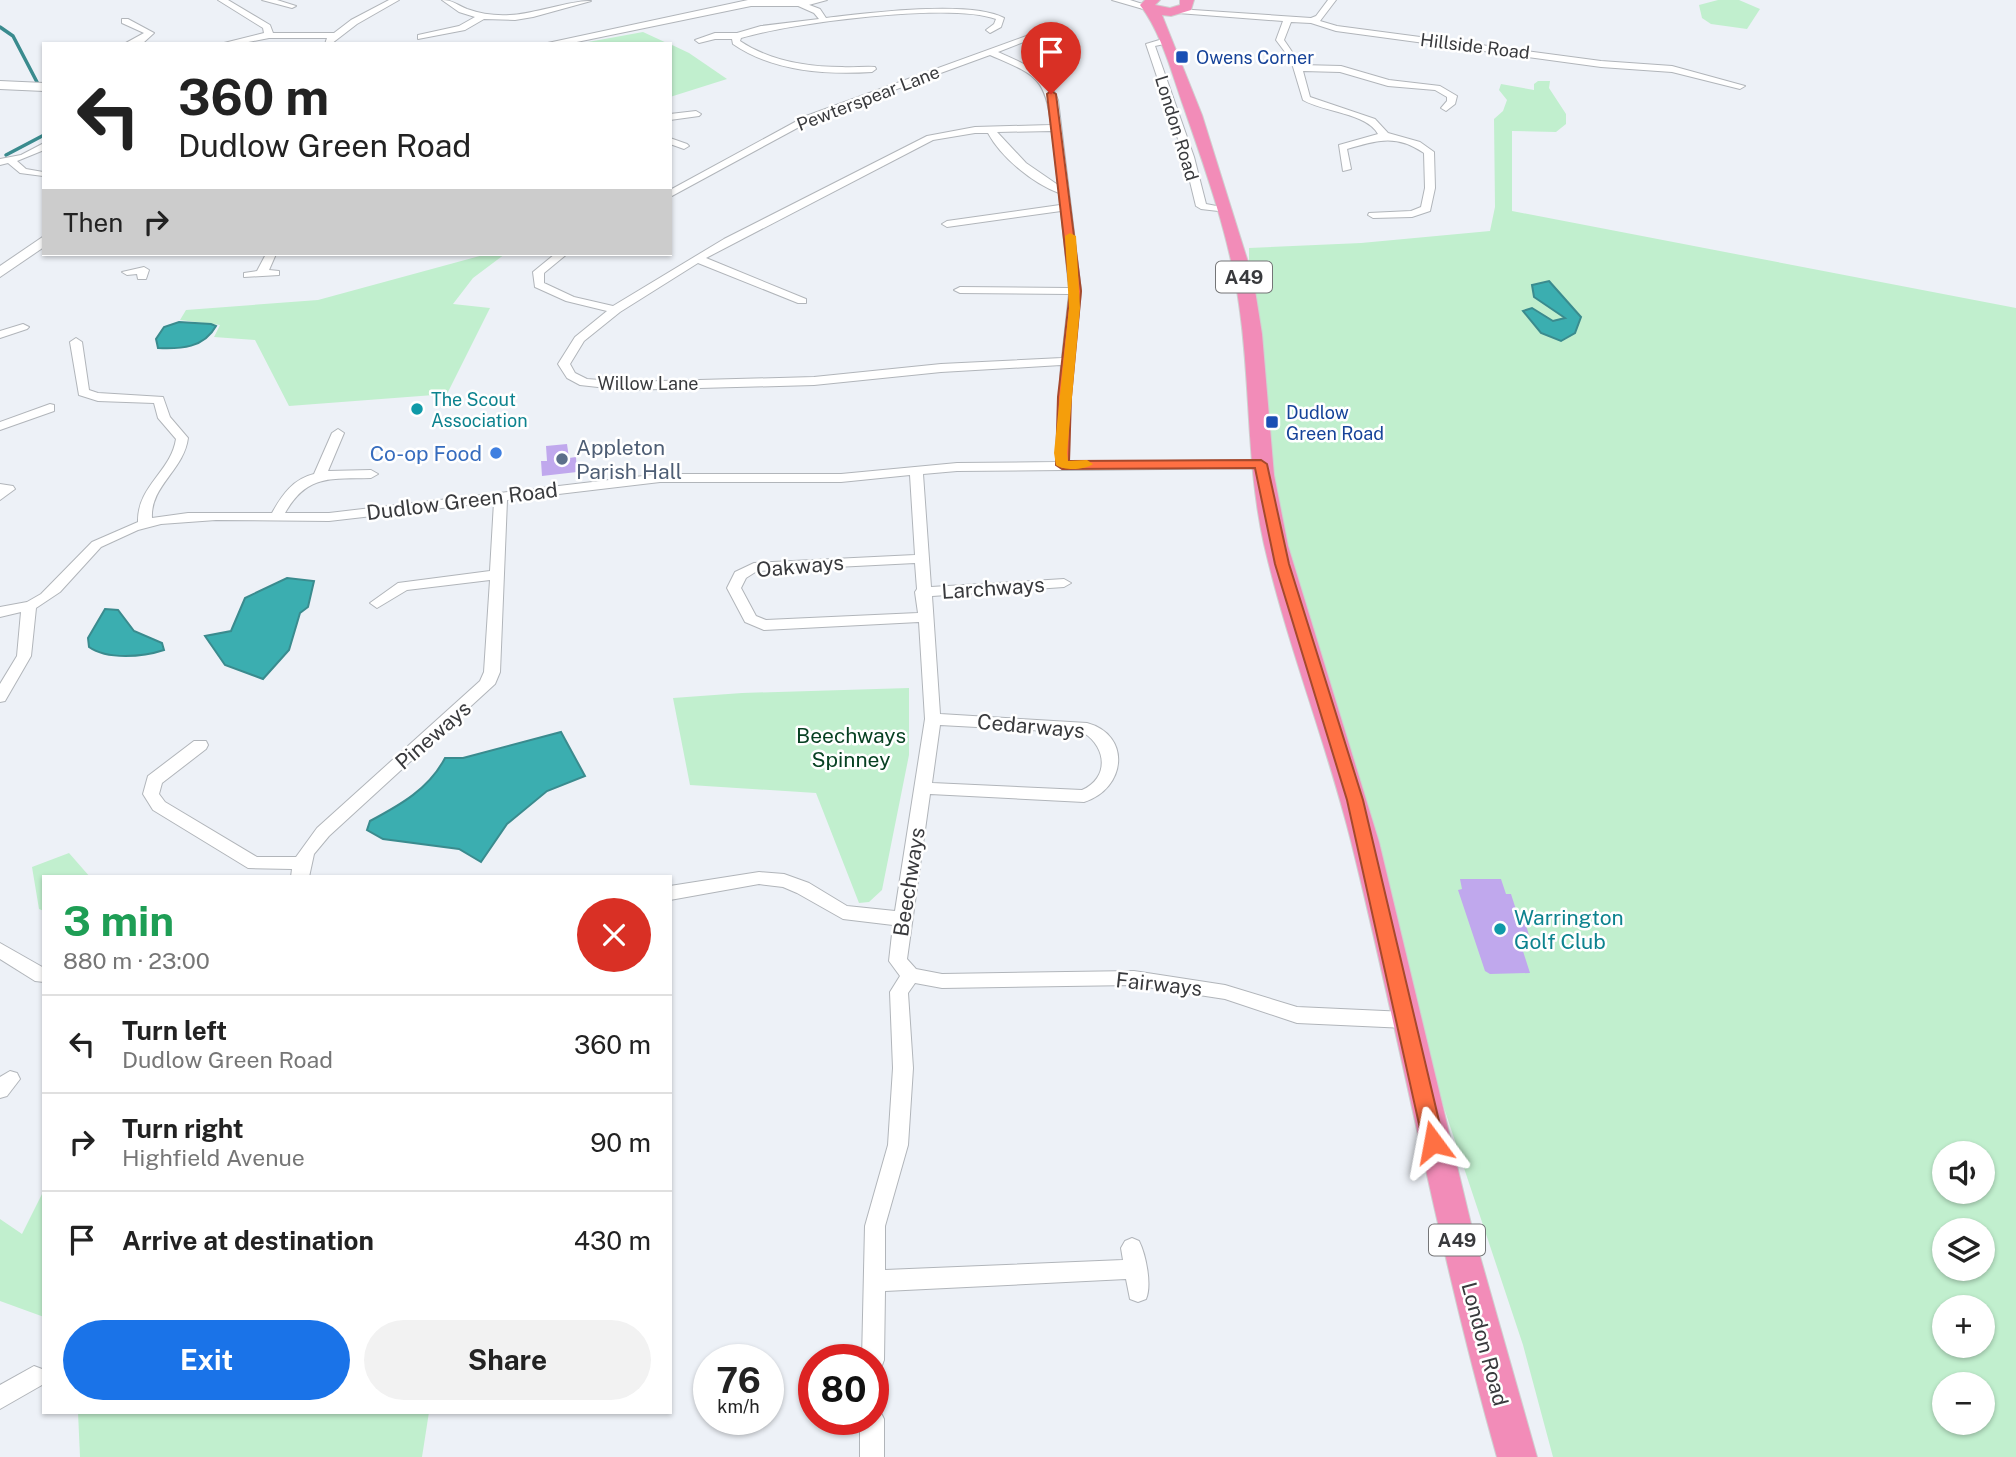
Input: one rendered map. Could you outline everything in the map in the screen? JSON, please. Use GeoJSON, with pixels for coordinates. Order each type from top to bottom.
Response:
{"type":"FeatureCollection","features":[{"type":"Feature","properties":{"kind":"highway","name":"London Road"},"geometry":{"type":"LineString","coordinates":[[1171,10],[1197,120],[1249,299],[1261,464],[1282,564],[1355,800],[1458,1244],[1517,1457]]}},
{"type":"Feature","properties":{"kind":"street"},"geometry":{"type":"LineString","coordinates":[[222,0],[267,27],[269,35]]}},
{"type":"Feature","properties":{"kind":"street"},"geometry":{"type":"LineString","coordinates":[[266,0],[293,6]]}},
{"type":"Feature","properties":{"kind":"street"},"geometry":{"type":"LineString","coordinates":[[328,42],[367,14],[395,0]]}},
{"type":"Feature","properties":{"kind":"street"},"geometry":{"type":"LineString","coordinates":[[446,0],[462,11],[482,16],[529,16],[588,2]]}},
{"type":"Feature","properties":{"kind":"street"},"geometry":{"type":"LineString","coordinates":[[559,42],[764,0]]}},
{"type":"Feature","properties":{"kind":"street"},"geometry":{"type":"LineString","coordinates":[[1117,0],[1171,10]]}},
{"type":"Feature","properties":{"kind":"street"},"geometry":{"type":"LineString","coordinates":[[1312,22],[1319,18],[1332,0]]}},
{"type":"Feature","properties":{"kind":"street"},"geometry":{"type":"LineString","coordinates":[[750,3],[820,4],[824,21]]}},
{"type":"Feature","properties":{"kind":"street","name":"Hillside Road"},"geometry":{"type":"LineString","coordinates":[[1171,10],[1312,22],[1349,30],[1601,64],[1672,69],[1740,86]]}},
{"type":"Feature","properties":{"kind":"street"},"geometry":{"type":"LineString","coordinates":[[699,40],[824,21],[943,11],[991,13],[1000,18],[994,27],[1012,28]]}},
{"type":"Feature","properties":{"kind":"street"},"geometry":{"type":"LineString","coordinates":[[420,37],[462,28],[482,16]]}},
{"type":"Feature","properties":{"kind":"street"},"geometry":{"type":"LineString","coordinates":[[1287,20],[1280,38],[1297,68],[1304,95],[1325,108],[1368,119],[1381,127],[1384,135]]}},
{"type":"Feature","properties":{"kind":"street"},"geometry":{"type":"LineString","coordinates":[[124,21],[150,33],[134,42]]}},
{"type":"Feature","properties":{"kind":"street"},"geometry":{"type":"LineString","coordinates":[[234,42],[269,35],[334,36]]}},
{"type":"Feature","properties":{"kind":"street"},"geometry":{"type":"LineString","coordinates":[[737,36],[738,46],[778,61],[842,71],[866,71]]}},
{"type":"Feature","properties":{"kind":"street","name":"Pewterspear Lane"},"geometry":{"type":"LineString","coordinates":[[672,193],[809,118],[1035,36]]}},
{"type":"Feature","properties":{"kind":"street"},"geometry":{"type":"LineString","coordinates":[[990,52],[1036,76],[1048,88],[1053,100],[1054,128],[1067,207],[1075,291],[1062,465]]}},
{"type":"Feature","properties":{"kind":"street"},"geometry":{"type":"LineString","coordinates":[[1297,68],[1335,68],[1382,82],[1443,89],[1453,99],[1444,109]]}},
{"type":"Feature","properties":{"kind":"street"},"geometry":{"type":"LineString","coordinates":[[0,85],[42,87]]}},
{"type":"Feature","properties":{"kind":"street"},"geometry":{"type":"LineString","coordinates":[[672,117],[696,114]]}},
{"type":"Feature","properties":{"kind":"street","name":"Willow Lane"},"geometry":{"type":"LineString","coordinates":[[1054,128],[949,132],[930,138],[668,274],[615,310],[568,353],[564,364],[577,379],[625,386],[814,382],[941,368],[1069,362]]}},
{"type":"Feature","properties":{"kind":"street"},"geometry":{"type":"LineString","coordinates":[[991,129],[996,139],[1046,185],[1063,191]]}},
{"type":"Feature","properties":{"kind":"street"},"geometry":{"type":"LineString","coordinates":[[1345,170],[1341,152],[1344,145],[1384,135],[1417,144],[1429,152],[1429,203],[1426,209],[1418,213],[1370,214]]}},
{"type":"Feature","properties":{"kind":"street"},"geometry":{"type":"LineString","coordinates":[[672,142],[684,146]]}},
{"type":"Feature","properties":{"kind":"street"},"geometry":{"type":"LineString","coordinates":[[6,162],[42,147]]}},
{"type":"Feature","properties":{"kind":"street"},"geometry":{"type":"LineString","coordinates":[[6,162],[23,171],[39,174]]}},
{"type":"Feature","properties":{"kind":"street"},"geometry":{"type":"LineString","coordinates":[[947,224],[1067,207]]}},
{"type":"Feature","properties":{"kind":"street"},"geometry":{"type":"LineString","coordinates":[[0,273],[42,242]]}},
{"type":"Feature","properties":{"kind":"street"},"geometry":{"type":"LineString","coordinates":[[269,256],[254,275],[275,274]]}},
{"type":"Feature","properties":{"kind":"street"},"geometry":{"type":"LineString","coordinates":[[559,256],[538,272],[539,285],[570,299],[615,310]]}},
{"type":"Feature","properties":{"kind":"street"},"geometry":{"type":"LineString","coordinates":[[698,259],[802,301]]}},
{"type":"Feature","properties":{"kind":"street"},"geometry":{"type":"LineString","coordinates":[[127,272],[145,270]]}},
{"type":"Feature","properties":{"kind":"street"},"geometry":{"type":"LineString","coordinates":[[960,291],[1075,291]]}},
{"type":"Feature","properties":{"kind":"street"},"geometry":{"type":"LineString","coordinates":[[0,335],[23,327]]}},
{"type":"Feature","properties":{"kind":"street"},"geometry":{"type":"LineString","coordinates":[[76,342],[83,392],[87,396],[165,396],[164,418],[182,438],[178,459],[145,497],[142,509],[145,523]]}},
{"type":"Feature","properties":{"kind":"street"},"geometry":{"type":"LineString","coordinates":[[0,426],[50,408]]}},
{"type":"Feature","properties":{"kind":"street"},"geometry":{"type":"LineString","coordinates":[[320,476],[338,433]]}},
{"type":"Feature","properties":{"kind":"street","name":"Dudlow Green Road"},"geometry":{"type":"LineString","coordinates":[[0,612],[29,606],[51,592],[94,546],[125,529],[145,523],[205,514],[276,519],[370,513],[660,478],[841,478],[916,473],[957,467],[1261,464]]}},
{"type":"Feature","properties":{"kind":"street","name":"Beechways"},"geometry":{"type":"LineString","coordinates":[[910,975],[898,961],[933,719],[919,559],[916,473]]}},
{"type":"Feature","properties":{"kind":"street"},"geometry":{"type":"LineString","coordinates":[[276,519],[289,492],[302,482],[320,476],[371,474]]}},
{"type":"Feature","properties":{"kind":"street","name":"Pineways"},"geometry":{"type":"LineString","coordinates":[[200,745],[154,780],[151,794],[159,806],[254,863],[301,870],[308,848],[323,832],[487,684],[492,672],[501,496]]}},
{"type":"Feature","properties":{"kind":"street","name":"Oakways"},"geometry":{"type":"LineString","coordinates":[[919,559],[754,567],[740,575],[734,588],[750,620],[764,625],[924,617]]}},
{"type":"Feature","properties":{"kind":"street"},"geometry":{"type":"LineString","coordinates":[[377,603],[403,586],[497,575]]}},
{"type":"Feature","properties":{"kind":"street","name":"Larchways"},"geometry":{"type":"LineString","coordinates":[[922,592],[1064,583]]}},
{"type":"Feature","properties":{"kind":"street"},"geometry":{"type":"LineString","coordinates":[[0,697],[24,656],[29,606]]}},
{"type":"Feature","properties":{"kind":"street","name":"Cedarways"},"geometry":{"type":"LineString","coordinates":[[923,788],[1084,796],[1100,790],[1109,778],[1110,750],[1100,735],[1087,728],[933,719]]}},
{"type":"Feature","properties":{"kind":"street"},"geometry":{"type":"LineString","coordinates":[[672,892],[759,878],[783,881],[803,888],[843,912],[903,919]]}},
{"type":"Feature","properties":{"kind":"street"},"geometry":{"type":"LineString","coordinates":[[0,950],[42,976]]}},
{"type":"Feature","properties":{"kind":"street"},"geometry":{"type":"LineString","coordinates":[[873,1344],[874,1226],[898,1145],[903,1068],[899,992],[910,975]]}},
{"type":"Feature","properties":{"kind":"street","name":"Fairways"},"geometry":{"type":"LineString","coordinates":[[910,975],[942,981],[1134,978],[1225,992],[1297,1015],[1406,1020]]}},
{"type":"Feature","properties":{"kind":"street"},"geometry":{"type":"LineString","coordinates":[[874,1281],[1133,1259],[1138,1292]]}},
{"type":"Feature","properties":{"kind":"street"},"geometry":{"type":"LineString","coordinates":[[0,1398],[34,1377]]}},
{"type":"Feature","properties":{"kind":"street"},"geometry":{"type":"LineString","coordinates":[[872,1435],[872,1457]]}},
{"type":"Feature","properties":{"kind":"green space"},"geometry":{"type":"Polygon","coordinates":[[[1718,0],[1739,0],[1760,9],[1747,29],[1711,24],[1702,18],[1699,5],[1718,0]]]}},
{"type":"Feature","properties":{"kind":"green space"},"geometry":{"type":"Polygon","coordinates":[[[643,32],[665,42],[588,42],[643,32]]]}},
{"type":"Feature","properties":{"kind":"green space"},"geometry":{"type":"Polygon","coordinates":[[[672,45],[689,53],[727,79],[672,96],[672,45]]]}},
{"type":"Feature","properties":{"kind":"green space","name":"Warrington Golf Club"},"geometry":{"type":"Polygon","coordinates":[[[1538,81],[1550,81],[1549,88],[1566,114],[1566,124],[1556,132],[1512,131],[1512,211],[2016,308],[2016,1457],[1553,1457],[1523,1345],[1394,958],[1288,586],[1249,313],[1249,248],[1361,243],[1490,231],[1495,207],[1494,119],[1503,111],[1507,100],[1499,90],[1501,84],[1534,90],[1534,84],[1538,81]]]}},
{"type":"Feature","properties":{"kind":"green space"},"geometry":{"type":"Polygon","coordinates":[[[480,256],[502,256],[473,278],[453,304],[490,308],[447,394],[289,406],[255,340],[214,337],[220,325],[180,320],[186,310],[318,300],[480,256]]]}},
{"type":"Feature","properties":{"kind":"green space","name":"Beechways Spinney"},"geometry":{"type":"Polygon","coordinates":[[[909,688],[909,755],[882,890],[869,902],[859,903],[816,793],[690,785],[673,698],[909,688]]]}},
{"type":"Feature","properties":{"kind":"green space"},"geometry":{"type":"Polygon","coordinates":[[[69,853],[88,875],[42,875],[42,910],[39,909],[32,867],[69,853]]]}},
{"type":"Feature","properties":{"kind":"green space"},"geometry":{"type":"Polygon","coordinates":[[[42,1194],[42,1316],[0,1301],[0,1219],[22,1234],[42,1194]]]}},
{"type":"Feature","properties":{"kind":"green space"},"geometry":{"type":"Polygon","coordinates":[[[78,1414],[429,1414],[422,1457],[80,1457],[78,1414]]]}},
{"type":"Feature","properties":{"kind":"water"},"geometry":{"type":"Polygon","coordinates":[[[1549,281],[1581,317],[1575,333],[1561,341],[1541,333],[1523,311],[1532,308],[1553,321],[1565,318],[1534,297],[1532,285],[1549,281]]]}},
{"type":"Feature","properties":{"kind":"water"},"geometry":{"type":"Polygon","coordinates":[[[179,322],[216,326],[205,339],[191,346],[158,348],[156,339],[164,327],[179,322]]]}},
{"type":"Feature","properties":{"kind":"water"},"geometry":{"type":"Polygon","coordinates":[[[287,578],[314,581],[308,607],[300,613],[289,650],[263,679],[225,665],[205,636],[231,631],[245,598],[287,578]]]}},
{"type":"Feature","properties":{"kind":"water"},"geometry":{"type":"Polygon","coordinates":[[[105,609],[118,610],[134,631],[162,643],[164,650],[115,656],[89,647],[88,638],[105,609]]]}},
{"type":"Feature","properties":{"kind":"water"},"geometry":{"type":"Polygon","coordinates":[[[561,732],[585,776],[547,791],[507,824],[481,862],[459,849],[383,839],[367,830],[370,821],[403,802],[431,779],[445,758],[463,758],[561,732]]]}},
{"type":"Feature","properties":{"kind":"building","name":"Appleton Parish Hall"},"geometry":{"type":"Polygon","coordinates":[[[567,444],[569,458],[576,457],[577,472],[542,476],[541,461],[547,461],[546,446],[567,444]]]}},
{"type":"Feature","properties":{"kind":"building","name":"Warrington Golf Club"},"geometry":{"type":"Polygon","coordinates":[[[1460,879],[1501,879],[1506,894],[1511,894],[1520,922],[1525,922],[1532,945],[1521,945],[1530,973],[1490,974],[1485,971],[1458,890],[1462,889],[1460,879]]]}},
{"type":"Feature","properties":{"kind":"waterway"},"geometry":{"type":"LineString","coordinates":[[0,27],[13,36],[38,84]]}},
{"type":"Feature","properties":{"kind":"waterway"},"geometry":{"type":"LineString","coordinates":[[6,155],[42,136]]}},
{"type":"Feature","properties":{"kind":"slow traffic"},"geometry":{"type":"LineString","coordinates":[[1070,236],[1075,291],[1061,453],[1062,465],[1087,464]]}},
{"type":"Feature","properties":{"kind":"place","name":"Owens Corner"},"geometry":{"type":"Point","coordinates":[1182,57]}},
{"type":"Feature","properties":{"kind":"place","name":"The Scout Association"},"geometry":{"type":"Point","coordinates":[417,409]}},
{"type":"Feature","properties":{"kind":"place","name":"Dudlow Green Road"},"geometry":{"type":"Point","coordinates":[1272,422]}},
{"type":"Feature","properties":{"kind":"place","name":"Co-op Food"},"geometry":{"type":"Point","coordinates":[496,453]}},
{"type":"Feature","properties":{"kind":"place","name":"Appleton Parish Hall"},"geometry":{"type":"Point","coordinates":[562,459]}},
{"type":"Feature","properties":{"kind":"place","name":"Warrington Golf Club"},"geometry":{"type":"Point","coordinates":[1500,929]}},
{"type":"Feature","properties":{"kind":"route"},"geometry":{"type":"LineString","coordinates":[[1051,94],[1067,207],[1075,291],[1064,397],[1062,465],[1261,464],[1267,505],[1282,564],[1355,800],[1433,1142]]}}]}
